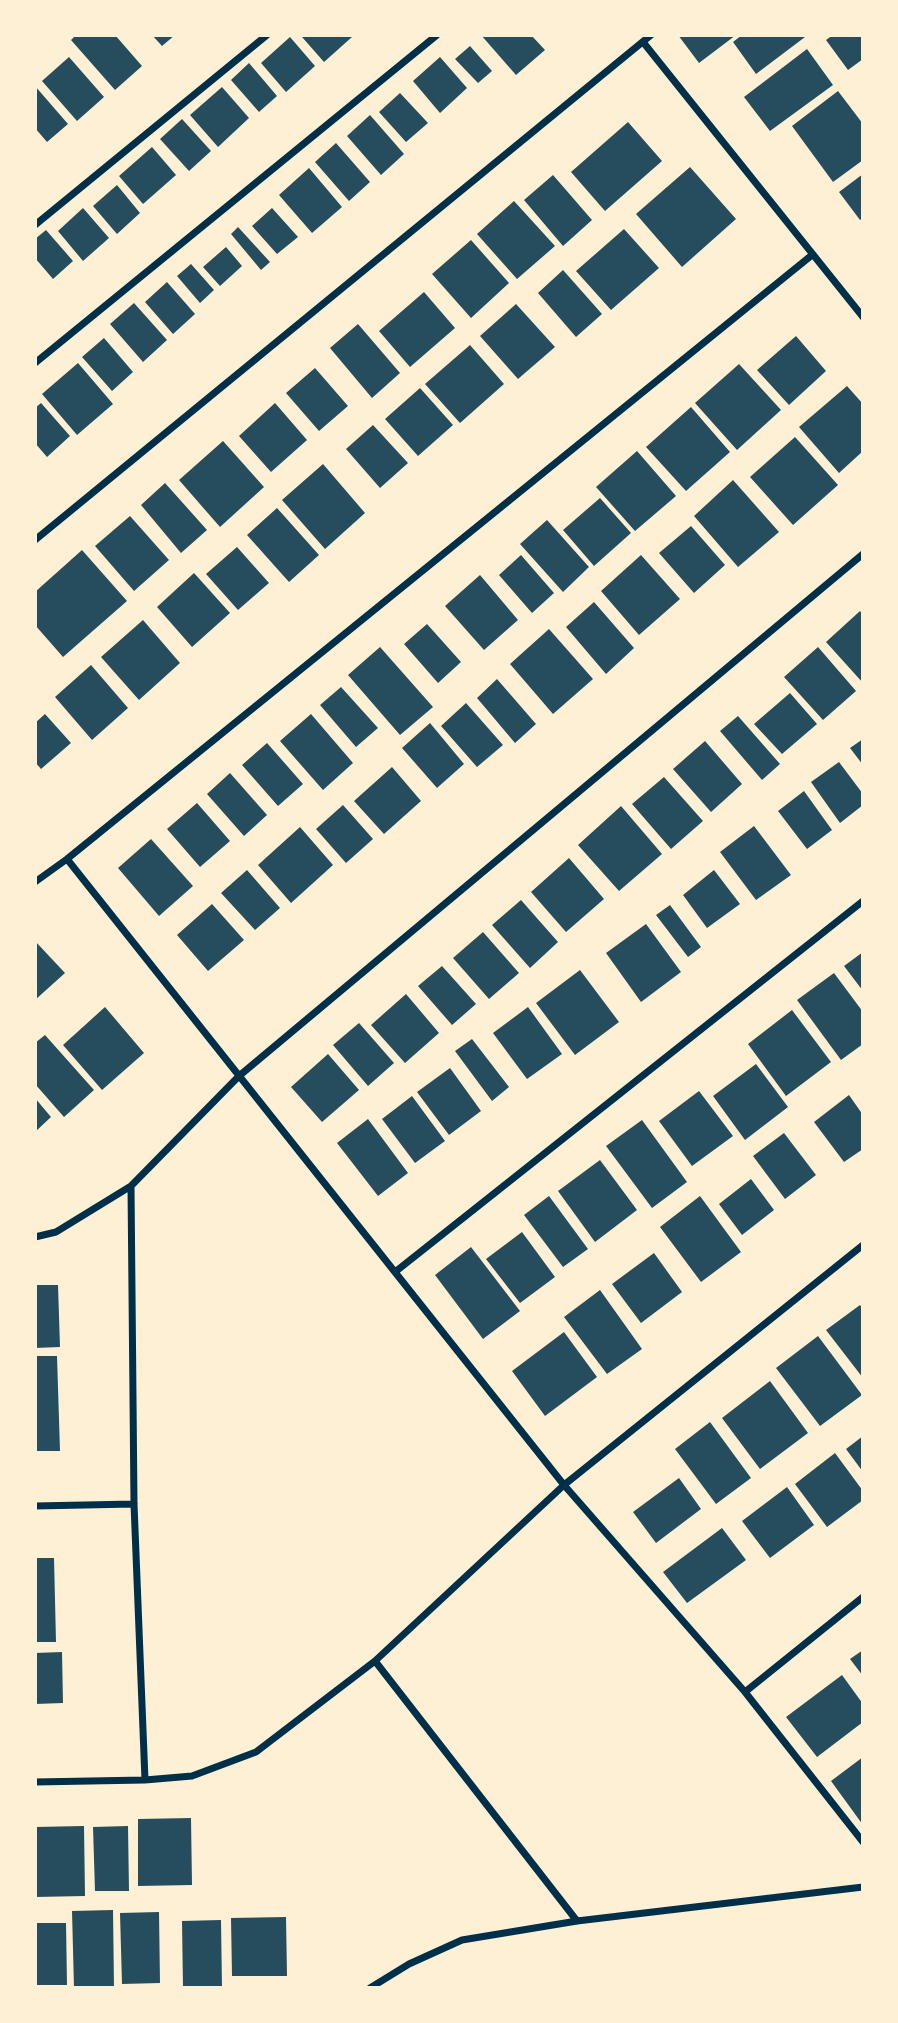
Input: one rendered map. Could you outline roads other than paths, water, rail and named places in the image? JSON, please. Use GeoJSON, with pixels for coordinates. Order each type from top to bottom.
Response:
{"type":"FeatureCollection","features":[{"type":"Feature","properties":{"kind":"street"},"geometry":{"type":"LineString","coordinates":[[35,226],[267,35]]}},
{"type":"Feature","properties":{"kind":"street"},"geometry":{"type":"LineString","coordinates":[[35,363],[437,35]]}},
{"type":"Feature","properties":{"kind":"street"},"geometry":{"type":"LineString","coordinates":[[35,540],[651,35]]}},
{"type":"Feature","properties":{"kind":"street"},"geometry":{"type":"LineString","coordinates":[[643,42],[863,317]]}},
{"type":"Feature","properties":{"kind":"street"},"geometry":{"type":"LineString","coordinates":[[35,882],[67,859],[812,256]]}},
{"type":"Feature","properties":{"kind":"street"},"geometry":{"type":"LineString","coordinates":[[35,1237],[55,1232],[131,1186],[239,1076],[863,554]]}},
{"type":"Feature","properties":{"kind":"street"},"geometry":{"type":"LineString","coordinates":[[67,859],[564,1485],[745,1692],[863,1842]]}},
{"type":"Feature","properties":{"kind":"street"},"geometry":{"type":"LineString","coordinates":[[395,1272],[863,901]]}},
{"type":"Feature","properties":{"kind":"street"},"geometry":{"type":"LineString","coordinates":[[131,1186],[134,1504],[145,1780]]}},
{"type":"Feature","properties":{"kind":"street"},"geometry":{"type":"LineString","coordinates":[[35,1782],[145,1780],[192,1776],[256,1752],[376,1661],[564,1485],[863,1245]]}},
{"type":"Feature","properties":{"kind":"street"},"geometry":{"type":"LineString","coordinates":[[35,1506],[134,1504]]}},
{"type":"Feature","properties":{"kind":"street"},"geometry":{"type":"LineString","coordinates":[[745,1692],[863,1597]]}},
{"type":"Feature","properties":{"kind":"street"},"geometry":{"type":"LineString","coordinates":[[376,1661],[577,1922]]}},
{"type":"Feature","properties":{"kind":"street"},"geometry":{"type":"LineString","coordinates":[[370,1988],[409,1964],[462,1940],[577,1922],[863,1887]]}}]}
